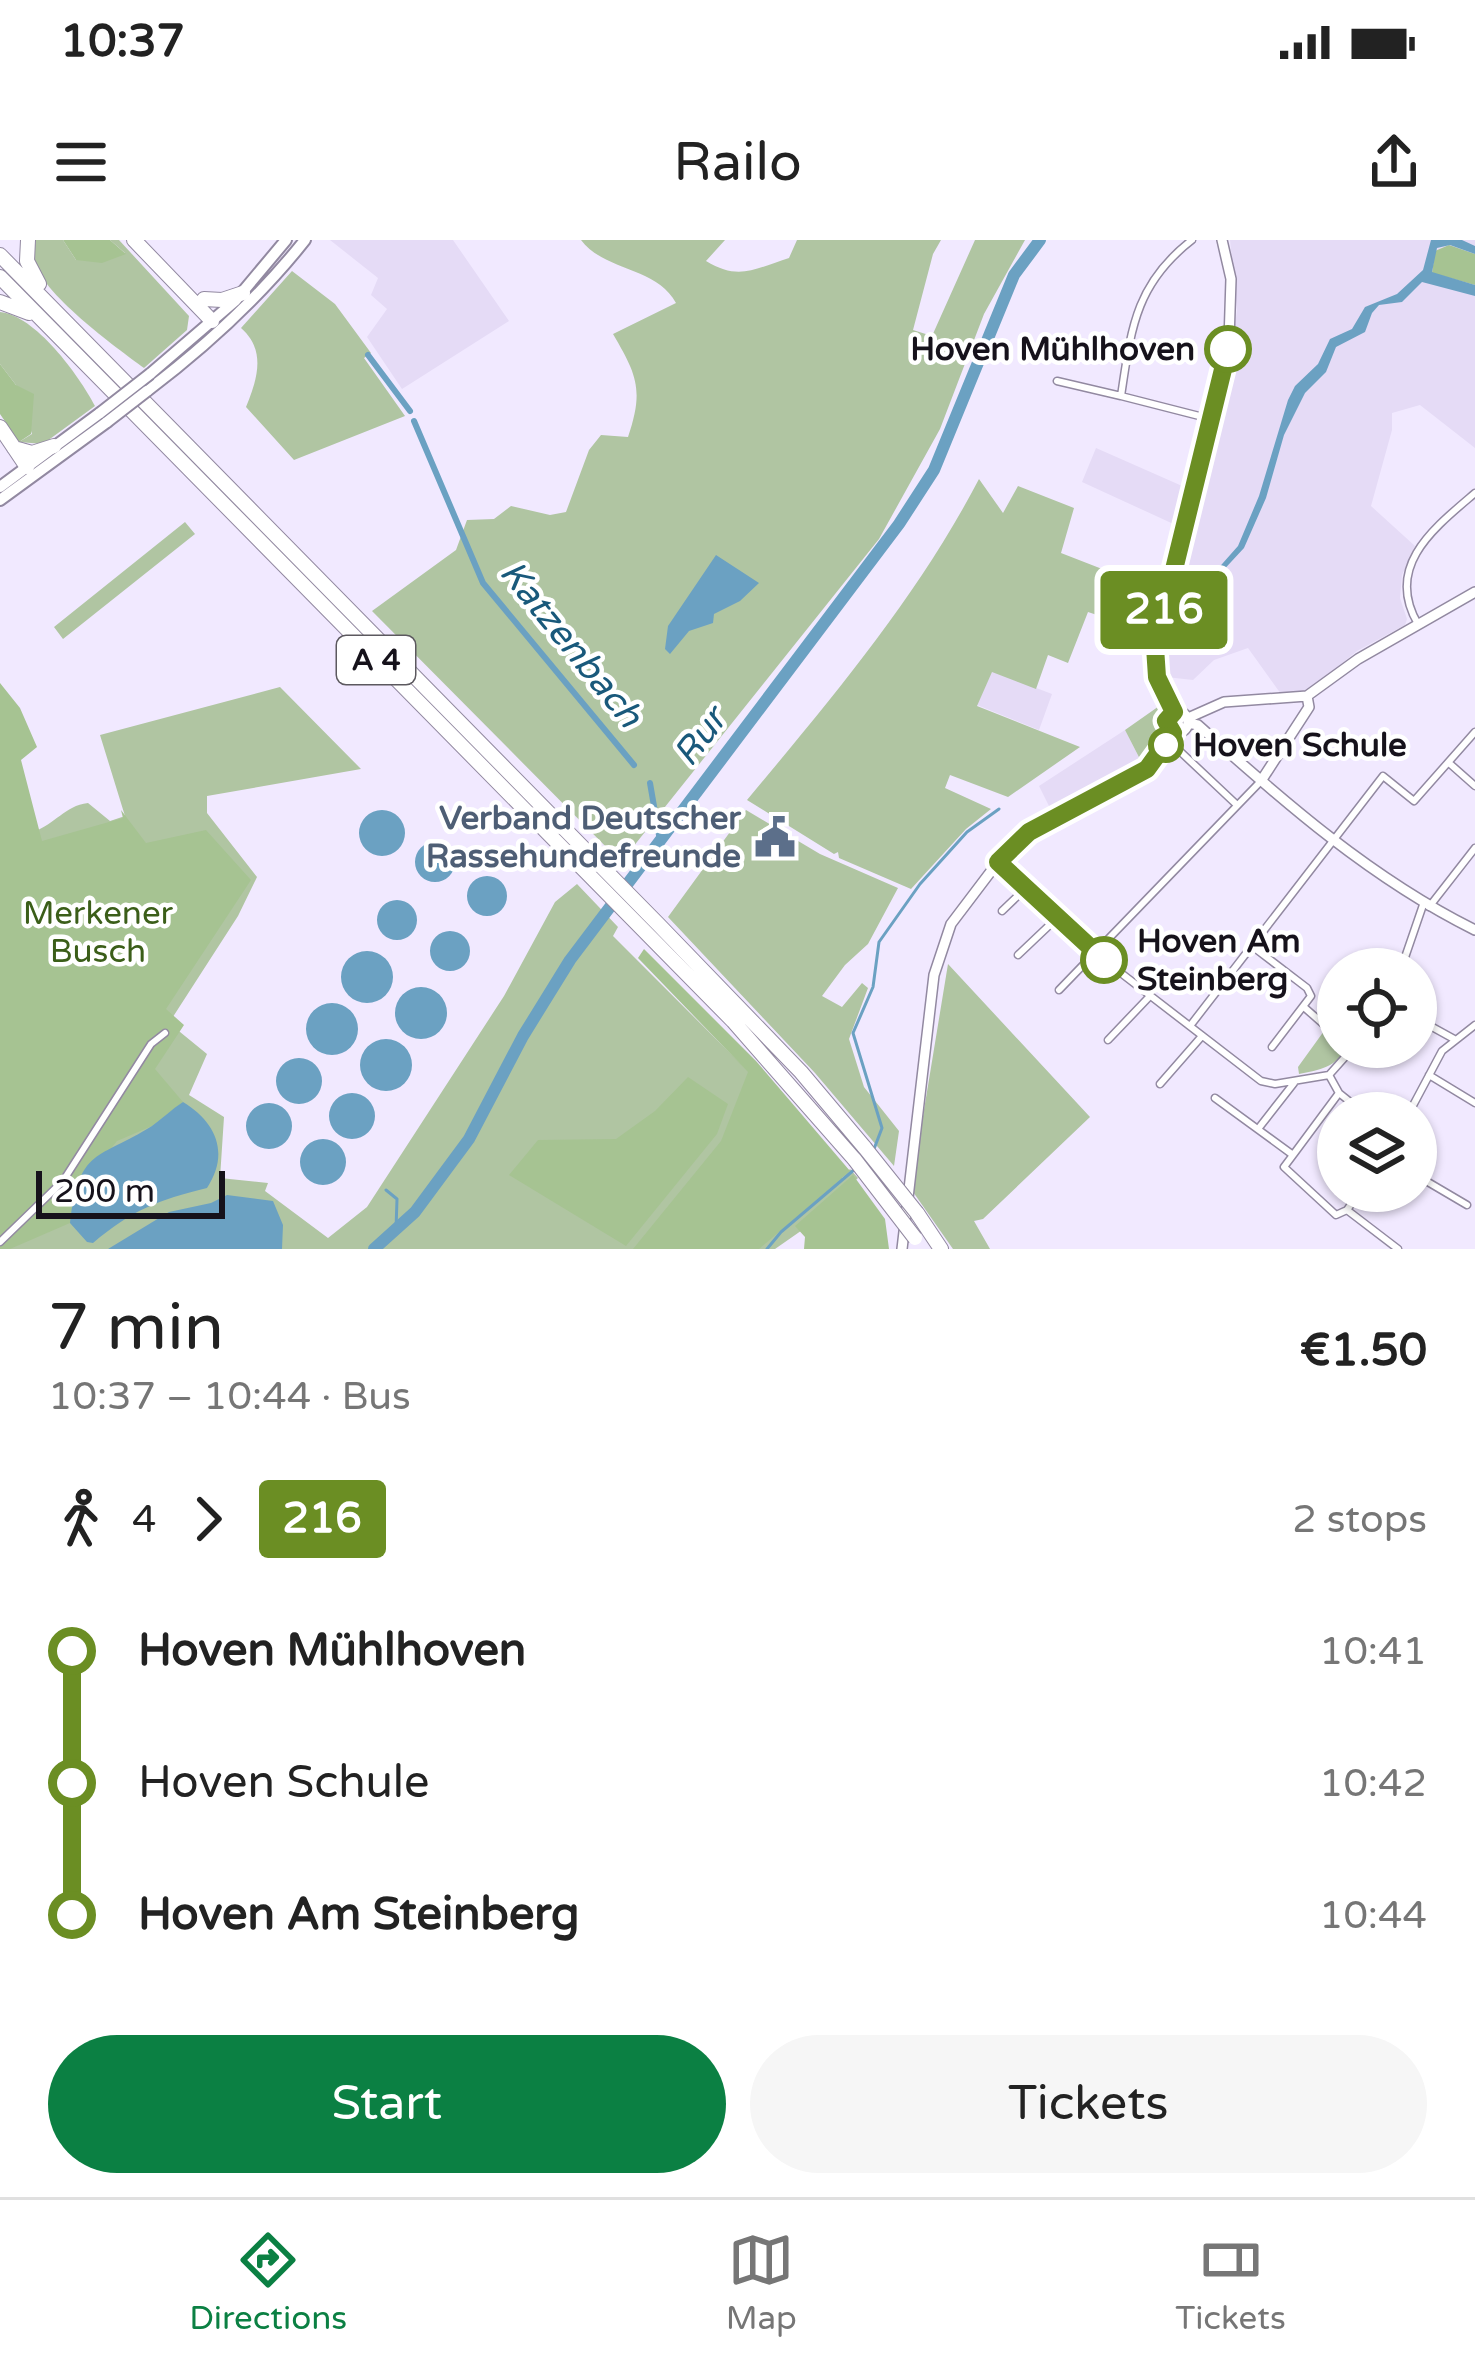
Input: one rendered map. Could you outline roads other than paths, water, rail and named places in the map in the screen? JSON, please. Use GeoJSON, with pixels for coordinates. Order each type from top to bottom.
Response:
{"type":"FeatureCollection","features":[{"type":"Feature","properties":{"kind":"highway","name":"A 4"},"geometry":{"type":"LineString","coordinates":[[28,240],[30,270],[63,318]]}},
{"type":"Feature","properties":{"kind":"highway"},"geometry":{"type":"LineString","coordinates":[[138,240],[204,299],[219,323]]}},
{"type":"Feature","properties":{"kind":"highway"},"geometry":{"type":"LineString","coordinates":[[138,240],[219,323]]}},
{"type":"Feature","properties":{"kind":"highway","name":"A 4"},"geometry":{"type":"LineString","coordinates":[[0,255],[584,860]]}},
{"type":"Feature","properties":{"kind":"highway","name":"A 4"},"geometry":{"type":"LineString","coordinates":[[0,277],[655,932],[917,1214],[941,1249]]}},
{"type":"Feature","properties":{"kind":"highway"},"geometry":{"type":"LineString","coordinates":[[204,299],[222,300],[243,292]]}},
{"type":"Feature","properties":{"kind":"highway"},"geometry":{"type":"LineString","coordinates":[[0,302],[40,317]]}},
{"type":"Feature","properties":{"kind":"highway"},"geometry":{"type":"LineString","coordinates":[[0,427],[26,472]]}},
{"type":"Feature","properties":{"kind":"highway"},"geometry":{"type":"LineString","coordinates":[[7,443],[32,453],[54,446]]}},
{"type":"Feature","properties":{"kind":"highway","name":"A 4"},"geometry":{"type":"LineString","coordinates":[[860,1154],[913,1245]]}},
{"type":"Feature","properties":{"kind":"main road"},"geometry":{"type":"LineString","coordinates":[[219,323],[286,240]]}},
{"type":"Feature","properties":{"kind":"main road"},"geometry":{"type":"LineString","coordinates":[[0,487],[103,417],[265,288],[304,240]]}},
{"type":"Feature","properties":{"kind":"main road"},"geometry":{"type":"LineString","coordinates":[[1174,712],[1157,677],[1155,647],[1228,349],[1232,310],[1222,240]]}},
{"type":"Feature","properties":{"kind":"main road"},"geometry":{"type":"LineString","coordinates":[[0,500],[54,446],[103,417]]}},
{"type":"Feature","properties":{"kind":"main road"},"geometry":{"type":"LineString","coordinates":[[913,1245],[939,952],[967,899],[998,862],[1029,832],[1147,769],[1188,721],[1224,702],[1307,696],[1358,659],[1475,592]]}},
{"type":"Feature","properties":{"kind":"main road"},"geometry":{"type":"LineString","coordinates":[[1261,781],[1309,707],[1307,696]]}},
{"type":"Feature","properties":{"kind":"main road"},"geometry":{"type":"LineString","coordinates":[[1171,737],[1166,721],[1174,712],[1183,712],[1188,721],[1334,839],[1426,906],[1475,930]]}},
{"type":"Feature","properties":{"kind":"street"},"geometry":{"type":"LineString","coordinates":[[1121,396],[1132,322],[1141,300],[1169,260],[1192,240]]}},
{"type":"Feature","properties":{"kind":"street"},"geometry":{"type":"LineString","coordinates":[[1057,381],[1211,419]]}},
{"type":"Feature","properties":{"kind":"street"},"geometry":{"type":"LineString","coordinates":[[1418,624],[1405,597],[1415,556],[1426,538],[1475,493]]}},
{"type":"Feature","properties":{"kind":"street"},"geometry":{"type":"LineString","coordinates":[[1190,1025],[1383,776],[1414,801],[1475,732]]}},
{"type":"Feature","properties":{"kind":"street"},"geometry":{"type":"LineString","coordinates":[[1171,737],[1237,805]]}},
{"type":"Feature","properties":{"kind":"street"},"geometry":{"type":"LineString","coordinates":[[1449,763],[1475,786]]}},
{"type":"Feature","properties":{"kind":"street"},"geometry":{"type":"LineString","coordinates":[[1059,990],[1261,781]]}},
{"type":"Feature","properties":{"kind":"street"},"geometry":{"type":"LineString","coordinates":[[1409,948],[1426,906],[1475,848]]}},
{"type":"Feature","properties":{"kind":"street"},"geometry":{"type":"LineString","coordinates":[[998,862],[1095,953],[1262,1081],[1297,1081],[1329,1075],[1335,1068]]}},
{"type":"Feature","properties":{"kind":"street"},"geometry":{"type":"LineString","coordinates":[[1002,911],[1024,889]]}},
{"type":"Feature","properties":{"kind":"street"},"geometry":{"type":"LineString","coordinates":[[1018,955],[1057,918]]}},
{"type":"Feature","properties":{"kind":"street"},"geometry":{"type":"LineString","coordinates":[[1252,946],[1311,996],[1272,1047]]}},
{"type":"Feature","properties":{"kind":"street"},"geometry":{"type":"LineString","coordinates":[[1108,1040],[1150,996]]}},
{"type":"Feature","properties":{"kind":"street"},"geometry":{"type":"LineString","coordinates":[[1305,1007],[1317,1021]]}},
{"type":"Feature","properties":{"kind":"street"},"geometry":{"type":"LineString","coordinates":[[1420,1092],[1442,1051],[1475,1025]]}},
{"type":"Feature","properties":{"kind":"street"},"geometry":{"type":"LineString","coordinates":[[1437,1030],[1454,1039]]}},
{"type":"Feature","properties":{"kind":"street"},"geometry":{"type":"LineString","coordinates":[[0,1242],[63,1181],[151,1044],[165,1033]]}},
{"type":"Feature","properties":{"kind":"street"},"geometry":{"type":"LineString","coordinates":[[1160,1084],[1202,1036]]}},
{"type":"Feature","properties":{"kind":"street"},"geometry":{"type":"LineString","coordinates":[[1329,1075],[1338,1092]]}},
{"type":"Feature","properties":{"kind":"street"},"geometry":{"type":"LineString","coordinates":[[1429,1075],[1475,1103]]}},
{"type":"Feature","properties":{"kind":"street"},"geometry":{"type":"LineString","coordinates":[[1258,1129],[1297,1081]]}},
{"type":"Feature","properties":{"kind":"street"},"geometry":{"type":"LineString","coordinates":[[1215,1099],[1292,1155]]}},
{"type":"Feature","properties":{"kind":"street"},"geometry":{"type":"LineString","coordinates":[[1317,1122],[1284,1167],[1317,1198]]}},
{"type":"Feature","properties":{"kind":"street"},"geometry":{"type":"LineString","coordinates":[[1437,1187],[1467,1205]]}},
{"type":"Feature","properties":{"kind":"street"},"geometry":{"type":"LineString","coordinates":[[1350,1212],[1398,1249]]}},
{"type":"Feature","properties":{"kind":"water"},"geometry":{"type":"Polygon","coordinates":[[[1431,240],[1462,240],[1475,246],[1475,254],[1450,245],[1437,248],[1432,272],[1475,285],[1475,296],[1422,282],[1402,302],[1379,305],[1365,332],[1336,347],[1326,372],[1305,393],[1284,435],[1266,498],[1244,548],[1218,576],[1196,645],[1190,639],[1207,581],[1238,546],[1295,386],[1318,364],[1330,339],[1352,329],[1365,307],[1397,294],[1423,270],[1431,240]]]}},
{"type":"Feature","properties":{"kind":"water"},"geometry":{"type":"Polygon","coordinates":[[[716,555],[759,583],[740,601],[714,614],[713,623],[689,631],[670,654],[665,649],[668,626],[716,555]]]}},
{"type":"Feature","properties":{"kind":"water"},"geometry":{"type":"Polygon","coordinates":[[[382,810],[398,817],[405,833],[398,849],[382,856],[366,849],[359,833],[366,817],[382,810]]]}},
{"type":"Feature","properties":{"kind":"water"},"geometry":{"type":"Polygon","coordinates":[[[435,842],[449,848],[455,862],[449,876],[435,882],[421,876],[415,862],[421,848],[435,842]]]}},
{"type":"Feature","properties":{"kind":"water"},"geometry":{"type":"Polygon","coordinates":[[[487,876],[501,882],[507,896],[501,910],[487,916],[473,910],[467,896],[473,882],[487,876]]]}},
{"type":"Feature","properties":{"kind":"water"},"geometry":{"type":"Polygon","coordinates":[[[397,900],[411,906],[417,920],[411,934],[397,940],[383,934],[377,920],[383,906],[397,900]]]}},
{"type":"Feature","properties":{"kind":"water"},"geometry":{"type":"Polygon","coordinates":[[[450,931],[464,937],[470,951],[464,965],[450,971],[436,965],[430,951],[436,937],[450,931]]]}},
{"type":"Feature","properties":{"kind":"water"},"geometry":{"type":"Polygon","coordinates":[[[367,951],[385,959],[393,977],[385,995],[367,1003],[349,995],[341,977],[349,959],[367,951]]]}},
{"type":"Feature","properties":{"kind":"water"},"geometry":{"type":"Polygon","coordinates":[[[421,987],[439,995],[447,1013],[439,1031],[421,1039],[403,1031],[395,1013],[403,995],[421,987]]]}},
{"type":"Feature","properties":{"kind":"water"},"geometry":{"type":"Polygon","coordinates":[[[332,1003],[350,1011],[358,1029],[350,1047],[332,1055],[314,1047],[306,1029],[314,1011],[332,1003]]]}},
{"type":"Feature","properties":{"kind":"water"},"geometry":{"type":"Polygon","coordinates":[[[386,1039],[404,1047],[412,1065],[404,1083],[386,1091],[368,1083],[360,1065],[368,1047],[386,1039]]]}},
{"type":"Feature","properties":{"kind":"water"},"geometry":{"type":"Polygon","coordinates":[[[299,1058],[315,1065],[322,1081],[315,1097],[299,1104],[283,1097],[276,1081],[283,1065],[299,1058]]]}},
{"type":"Feature","properties":{"kind":"water"},"geometry":{"type":"Polygon","coordinates":[[[352,1093],[368,1100],[375,1116],[368,1132],[352,1139],[336,1132],[329,1116],[336,1100],[352,1093]]]}},
{"type":"Feature","properties":{"kind":"water"},"geometry":{"type":"Polygon","coordinates":[[[183,1102],[204,1119],[216,1139],[218,1163],[207,1188],[146,1208],[93,1243],[87,1242],[70,1223],[86,1168],[183,1102]]]}},
{"type":"Feature","properties":{"kind":"water"},"geometry":{"type":"Polygon","coordinates":[[[269,1103],[285,1110],[292,1126],[285,1142],[269,1149],[253,1142],[246,1126],[253,1110],[269,1103]]]}},
{"type":"Feature","properties":{"kind":"water"},"geometry":{"type":"Polygon","coordinates":[[[323,1139],[339,1146],[346,1162],[339,1178],[323,1185],[307,1178],[300,1162],[307,1146],[323,1139]]]}},
{"type":"Feature","properties":{"kind":"water"},"geometry":{"type":"Polygon","coordinates":[[[227,1195],[273,1201],[283,1225],[282,1249],[108,1249],[169,1212],[227,1195]]]}},
{"type":"Feature","properties":{"kind":"waterway","name":"Rur"},"geometry":{"type":"LineString","coordinates":[[374,1249],[415,1212],[469,1139],[570,960],[899,524],[934,470],[1014,275],[1040,240]]}},
{"type":"Feature","properties":{"kind":"waterway","name":"Katzenbach"},"geometry":{"type":"LineString","coordinates":[[368,355],[410,411]]}},
{"type":"Feature","properties":{"kind":"waterway","name":"Katzenbach"},"geometry":{"type":"LineString","coordinates":[[414,421],[483,583],[634,765]]}},
{"type":"Feature","properties":{"kind":"waterway","name":"Katzenbach"},"geometry":{"type":"LineString","coordinates":[[650,783],[660,841]]}},
{"type":"Feature","properties":{"kind":"waterway"},"geometry":{"type":"LineString","coordinates":[[874,1149],[882,1128],[853,1033],[873,987],[879,942],[920,884],[967,832],[999,809]]}},
{"type":"Feature","properties":{"kind":"waterway"},"geometry":{"type":"LineString","coordinates":[[767,1249],[855,1169]]}},
{"type":"Feature","properties":{"kind":"waterway"},"geometry":{"type":"LineString","coordinates":[[386,1190],[397,1199],[396,1229]]}},
{"type":"Feature","properties":{"kind":"place","name":"Hoven Mühlhoven"},"geometry":{"type":"Point","coordinates":[1228,349]}},
{"type":"Feature","properties":{"kind":"place","name":"Hoven Schule"},"geometry":{"type":"Point","coordinates":[1166,745]}},
{"type":"Feature","properties":{"kind":"place","name":"Verband Deutscher Rassehundefreunde"},"geometry":{"type":"Point","coordinates":[775,837]}},
{"type":"Feature","properties":{"kind":"place","name":"Hoven Am Steinberg"},"geometry":{"type":"Point","coordinates":[1104,960]}},
{"type":"Feature","properties":{"kind":"park label","name":"Merkener Busch"},"geometry":{"type":"Point","coordinates":[98,932]}}]}
